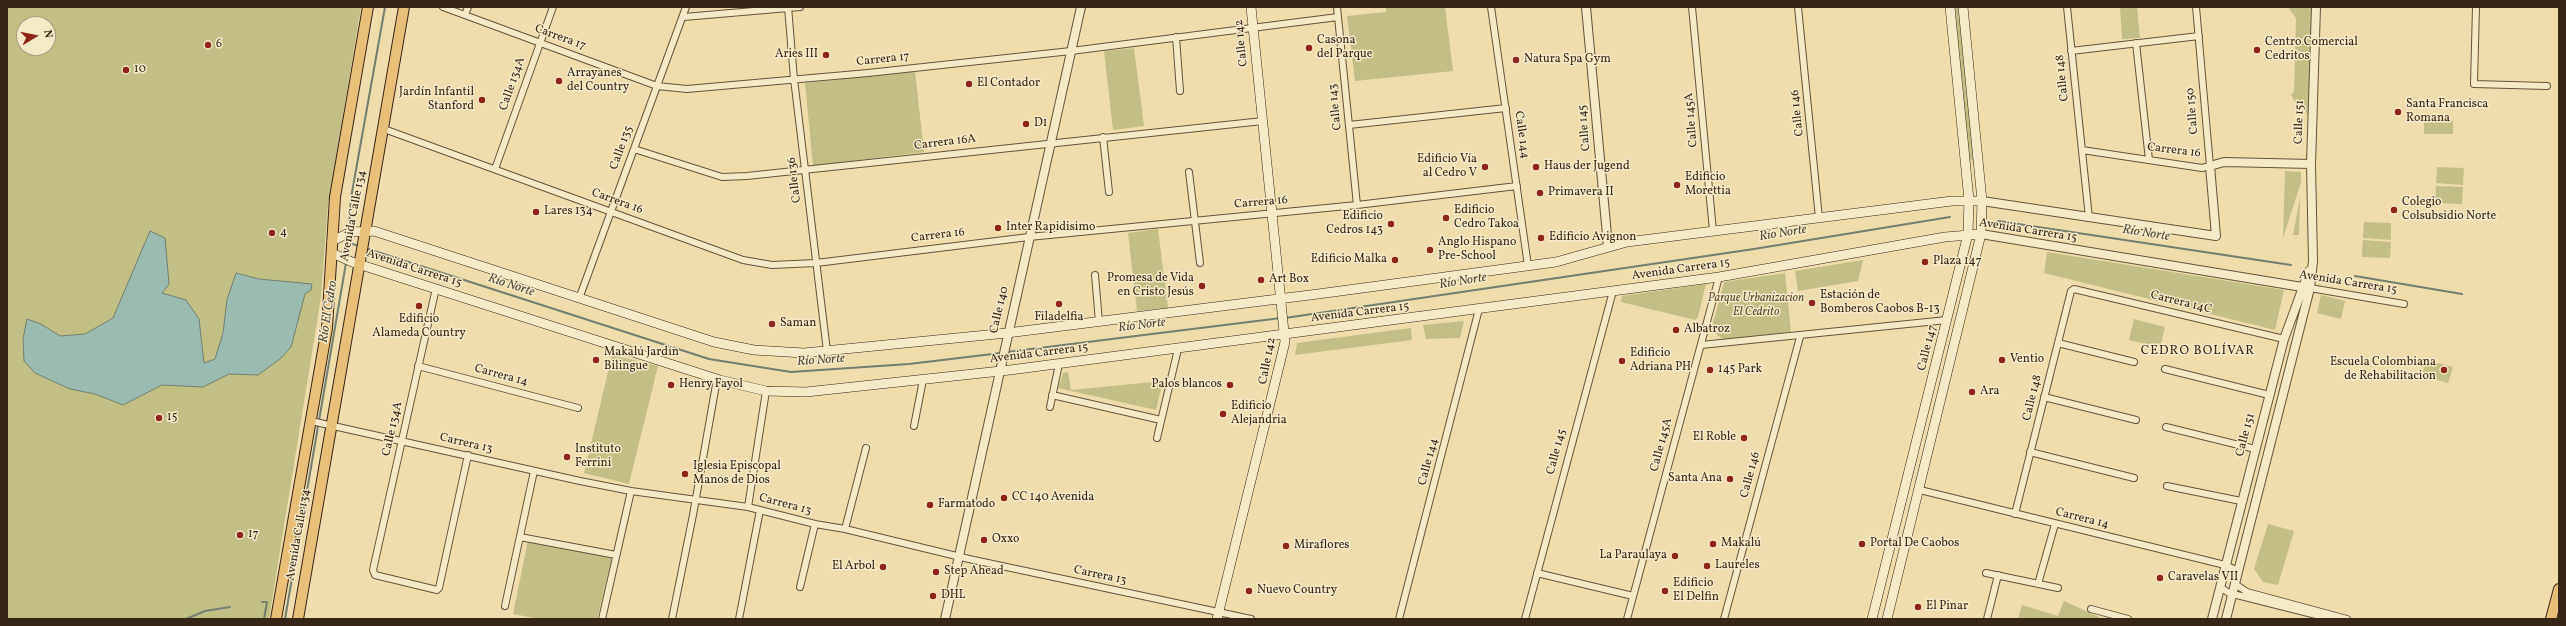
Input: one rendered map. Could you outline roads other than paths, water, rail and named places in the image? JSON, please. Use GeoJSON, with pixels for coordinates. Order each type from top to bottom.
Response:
{"type":"FeatureCollection","features":[{"type":"Feature","properties":{"kind":"main road","name":"Avenida Calle 134"},"geometry":{"type":"LineString","coordinates":[[276,619],[315,421],[335,255],[332,241],[335,197],[368,7]]}},
{"type":"Feature","properties":{"kind":"main road","name":"Avenida Calle 134"},"geometry":{"type":"LineString","coordinates":[[298,619],[328,424],[362,233],[384,129],[404,7]]}},
{"type":"Feature","properties":{"kind":"main road","name":"Calle 142"},"geometry":{"type":"LineString","coordinates":[[1218,616],[1280,369],[1285,332],[1271,214],[1251,7]]}},
{"type":"Feature","properties":{"kind":"main road","name":"Calle 147"},"geometry":{"type":"LineString","coordinates":[[1872,619],[1968,234],[1969,200],[1950,7]]}},
{"type":"Feature","properties":{"kind":"main road","name":"Calle 147"},"geometry":{"type":"LineString","coordinates":[[1887,619],[1920,490],[1981,234],[1982,201],[1963,7]]}},
{"type":"Feature","properties":{"kind":"main road","name":"Avenida Carrera 15"},"geometry":{"type":"LineString","coordinates":[[362,233],[580,296],[730,346],[783,353],[827,351],[1007,336],[1099,322],[1282,301],[1528,266],[1582,256],[1608,246],[1713,231],[1969,200],[1982,201]]}},
{"type":"Feature","properties":{"kind":"main road"},"geometry":{"type":"LineString","coordinates":[[332,241],[344,234],[362,233]]}},
{"type":"Feature","properties":{"kind":"main road","name":"Avenida Carrera 15"},"geometry":{"type":"LineString","coordinates":[[335,255],[357,260],[436,288],[717,379],[766,391],[806,392],[923,380],[1000,369],[1059,364],[1178,349],[1285,332],[1478,309],[1719,277],[1968,234],[1981,234]]}},
{"type":"Feature","properties":{"kind":"main road"},"geometry":{"type":"LineString","coordinates":[[2551,619],[2559,589]]}},
{"type":"Feature","properties":{"kind":"street","name":"Carrera 17"},"geometry":{"type":"LineString","coordinates":[[443,7],[657,86],[688,88],[794,79],[1071,51],[1338,17]]}},
{"type":"Feature","properties":{"kind":"street"},"geometry":{"type":"LineString","coordinates":[[465,14],[468,7]]}},
{"type":"Feature","properties":{"kind":"street","name":"Calle 134A"},"geometry":{"type":"LineString","coordinates":[[495,169],[539,42],[553,7]]}},
{"type":"Feature","properties":{"kind":"street","name":"Calle 135"},"geometry":{"type":"LineString","coordinates":[[580,296],[684,17],[686,7]]}},
{"type":"Feature","properties":{"kind":"street"},"geometry":{"type":"LineString","coordinates":[[684,17],[800,7]]}},
{"type":"Feature","properties":{"kind":"street","name":"Calle 140"},"geometry":{"type":"LineString","coordinates":[[945,619],[1081,7]]}},
{"type":"Feature","properties":{"kind":"street","name":"Calle 143"},"geometry":{"type":"LineString","coordinates":[[1337,7],[1357,205]]}},
{"type":"Feature","properties":{"kind":"street","name":"Calle 144"},"geometry":{"type":"LineString","coordinates":[[1492,7],[1528,266]]}},
{"type":"Feature","properties":{"kind":"street","name":"Calle 145"},"geometry":{"type":"LineString","coordinates":[[1586,7],[1608,246]]}},
{"type":"Feature","properties":{"kind":"street","name":"Calle 145A"},"geometry":{"type":"LineString","coordinates":[[1692,7],[1713,231]]}},
{"type":"Feature","properties":{"kind":"street","name":"Calle 146"},"geometry":{"type":"LineString","coordinates":[[1798,7],[1819,218]]}},
{"type":"Feature","properties":{"kind":"street","name":"Calle 148"},"geometry":{"type":"LineString","coordinates":[[2067,7],[2088,218]]}},
{"type":"Feature","properties":{"kind":"street","name":"Calle 150"},"geometry":{"type":"LineString","coordinates":[[2196,7],[2216,236]]}},
{"type":"Feature","properties":{"kind":"street","name":"Calle 151"},"geometry":{"type":"LineString","coordinates":[[2226,619],[2257,499],[2313,261],[2311,164],[2316,7]]}},
{"type":"Feature","properties":{"kind":"street"},"geometry":{"type":"LineString","coordinates":[[2476,7],[2474,84],[2547,86]]}},
{"type":"Feature","properties":{"kind":"street","name":"Calle 136"},"geometry":{"type":"LineString","coordinates":[[788,8],[794,79],[827,351]]}},
{"type":"Feature","properties":{"kind":"street"},"geometry":{"type":"LineString","coordinates":[[2072,50],[2199,36]]}},
{"type":"Feature","properties":{"kind":"street"},"geometry":{"type":"LineString","coordinates":[[1176,37],[1180,91]]}},
{"type":"Feature","properties":{"kind":"street"},"geometry":{"type":"LineString","coordinates":[[2136,43],[2149,160]]}},
{"type":"Feature","properties":{"kind":"street"},"geometry":{"type":"LineString","coordinates":[[1349,125],[1506,108]]}},
{"type":"Feature","properties":{"kind":"street","name":"Carrera 16A"},"geometry":{"type":"LineString","coordinates":[[634,149],[722,177],[805,170],[1050,142],[1263,121]]}},
{"type":"Feature","properties":{"kind":"street","name":"Carrera 16"},"geometry":{"type":"LineString","coordinates":[[384,129],[743,260],[772,265],[816,263],[1029,237],[1195,220],[1271,214],[1517,186]]}},
{"type":"Feature","properties":{"kind":"street"},"geometry":{"type":"LineString","coordinates":[[1103,137],[1109,192]]}},
{"type":"Feature","properties":{"kind":"street","name":"Carrera 16"},"geometry":{"type":"LineString","coordinates":[[2082,150],[2202,168],[2224,162],[2311,164]]}},
{"type":"Feature","properties":{"kind":"street"},"geometry":{"type":"LineString","coordinates":[[1190,172],[1200,263]]}},
{"type":"Feature","properties":{"kind":"street","name":"Avenida Carrera 15"},"geometry":{"type":"LineString","coordinates":[[1982,201],[2216,236]]}},
{"type":"Feature","properties":{"kind":"street","name":"Avenida Carrera 15"},"geometry":{"type":"LineString","coordinates":[[1981,234],[2404,304]]}},
{"type":"Feature","properties":{"kind":"street"},"geometry":{"type":"LineString","coordinates":[[1095,275],[1099,322]]}},
{"type":"Feature","properties":{"kind":"street","name":"Calle 145A"},"geometry":{"type":"LineString","coordinates":[[1627,619],[1719,277]]}},
{"type":"Feature","properties":{"kind":"street","name":"Calle 134A"},"geometry":{"type":"LineString","coordinates":[[436,288],[373,570],[375,575],[437,590],[439,588],[468,455]]}},
{"type":"Feature","properties":{"kind":"street","name":"Calle 151"},"geometry":{"type":"LineString","coordinates":[[2212,619],[2241,501],[2284,339],[2306,288]]}},
{"type":"Feature","properties":{"kind":"street","name":"Calle 148"},"geometry":{"type":"LineString","coordinates":[[2015,514],[2071,291],[2074,289]]}},
{"type":"Feature","properties":{"kind":"street","name":"Carrera 14C"},"geometry":{"type":"LineString","coordinates":[[2074,289],[2284,339]]}},
{"type":"Feature","properties":{"kind":"street","name":"Calle 145"},"geometry":{"type":"LineString","coordinates":[[1525,619],[1613,291]]}},
{"type":"Feature","properties":{"kind":"street","name":"Calle 144"},"geometry":{"type":"LineString","coordinates":[[1398,619],[1478,309]]}},
{"type":"Feature","properties":{"kind":"street"},"geometry":{"type":"LineString","coordinates":[[1701,345],[1947,320]]}},
{"type":"Feature","properties":{"kind":"street","name":"Calle 146"},"geometry":{"type":"LineString","coordinates":[[1724,619],[1800,336]]}},
{"type":"Feature","properties":{"kind":"street"},"geometry":{"type":"LineString","coordinates":[[2058,343],[2134,362]]}},
{"type":"Feature","properties":{"kind":"street"},"geometry":{"type":"LineString","coordinates":[[1156,438],[1178,349]]}},
{"type":"Feature","properties":{"kind":"street"},"geometry":{"type":"LineString","coordinates":[[1050,407],[1059,364]]}},
{"type":"Feature","properties":{"kind":"street","name":"Carrera 14"},"geometry":{"type":"LineString","coordinates":[[418,366],[578,408]]}},
{"type":"Feature","properties":{"kind":"street"},"geometry":{"type":"LineString","coordinates":[[2165,369],[2269,395]]}},
{"type":"Feature","properties":{"kind":"street"},"geometry":{"type":"LineString","coordinates":[[672,619],[717,379]]}},
{"type":"Feature","properties":{"kind":"street"},"geometry":{"type":"LineString","coordinates":[[914,426],[923,380]]}},
{"type":"Feature","properties":{"kind":"street"},"geometry":{"type":"LineString","coordinates":[[748,507],[766,391]]}},
{"type":"Feature","properties":{"kind":"street"},"geometry":{"type":"LineString","coordinates":[[1052,395],[1161,420]]}},
{"type":"Feature","properties":{"kind":"street"},"geometry":{"type":"LineString","coordinates":[[2044,397],[2136,420]]}},
{"type":"Feature","properties":{"kind":"street","name":"Carrera 13"},"geometry":{"type":"LineString","coordinates":[[315,421],[468,455],[534,472],[631,491],[695,498],[748,507],[815,524],[845,529],[1218,616],[1251,619]]}},
{"type":"Feature","properties":{"kind":"street"},"geometry":{"type":"LineString","coordinates":[[2166,427],[2255,449]]}},
{"type":"Feature","properties":{"kind":"street"},"geometry":{"type":"LineString","coordinates":[[845,529],[866,448]]}},
{"type":"Feature","properties":{"kind":"street"},"geometry":{"type":"LineString","coordinates":[[2030,452],[2134,478]]}},
{"type":"Feature","properties":{"kind":"street"},"geometry":{"type":"LineString","coordinates":[[505,606],[534,472]]}},
{"type":"Feature","properties":{"kind":"street"},"geometry":{"type":"LineString","coordinates":[[2167,486],[2241,501],[2254,507]]}},
{"type":"Feature","properties":{"kind":"street","name":"Carrera 14"},"geometry":{"type":"LineString","coordinates":[[1920,490],[2225,565],[2238,570]]}},
{"type":"Feature","properties":{"kind":"street"},"geometry":{"type":"LineString","coordinates":[[602,619],[631,491]]}},
{"type":"Feature","properties":{"kind":"street"},"geometry":{"type":"LineString","coordinates":[[2241,501],[2247,496],[2257,499]]}},
{"type":"Feature","properties":{"kind":"street"},"geometry":{"type":"LineString","coordinates":[[739,619],[760,510]]}},
{"type":"Feature","properties":{"kind":"street"},"geometry":{"type":"LineString","coordinates":[[800,587],[815,524]]}},
{"type":"Feature","properties":{"kind":"street"},"geometry":{"type":"LineString","coordinates":[[2038,584],[2055,524]]}},
{"type":"Feature","properties":{"kind":"street"},"geometry":{"type":"LineString","coordinates":[[520,537],[616,555]]}},
{"type":"Feature","properties":{"kind":"street"},"geometry":{"type":"LineString","coordinates":[[1537,573],[1633,596]]}},
{"type":"Feature","properties":{"kind":"street"},"geometry":{"type":"LineString","coordinates":[[1986,573],[2058,588]]}},
{"type":"Feature","properties":{"kind":"street"},"geometry":{"type":"LineString","coordinates":[[1987,619],[1998,575]]}},
{"type":"Feature","properties":{"kind":"street"},"geometry":{"type":"LineString","coordinates":[[2235,584],[2247,592],[2347,619]]}},
{"type":"Feature","properties":{"kind":"street"},"geometry":{"type":"LineString","coordinates":[[2220,587],[2232,594],[2332,619]]}},
{"type":"Feature","properties":{"kind":"street"},"geometry":{"type":"LineString","coordinates":[[2091,609],[2128,619]]}},
{"type":"Feature","properties":{"kind":"water"},"geometry":{"type":"Polygon","coordinates":[[[150,231],[165,238],[169,284],[162,293],[186,300],[199,319],[204,363],[215,359],[223,333],[227,300],[236,273],[259,279],[312,284],[311,290],[305,294],[291,347],[280,359],[258,375],[229,374],[203,387],[162,385],[123,405],[95,394],[70,389],[35,373],[24,361],[23,339],[27,319],[41,324],[60,336],[85,334],[113,318],[150,231]]]}},
{"type":"Feature","properties":{"kind":"waterway","name":"Río El Cedro"},"geometry":{"type":"LineString","coordinates":[[349,229],[351,198],[385,7]]}},
{"type":"Feature","properties":{"kind":"waterway","name":"Río Norte"},"geometry":{"type":"LineString","coordinates":[[1285,318],[1754,249],[1950,217]]}},
{"type":"Feature","properties":{"kind":"waterway","name":"Río Norte"},"geometry":{"type":"LineString","coordinates":[[1998,221],[2291,265]]}},
{"type":"Feature","properties":{"kind":"waterway","name":"Río El Cedro"},"geometry":{"type":"LineString","coordinates":[[347,257],[349,236]]}},
{"type":"Feature","properties":{"kind":"waterway","name":"Río Norte"},"geometry":{"type":"LineString","coordinates":[[349,243],[359,246]]}},
{"type":"Feature","properties":{"kind":"waterway","name":"Río Norte"},"geometry":{"type":"LineString","coordinates":[[365,248],[709,359],[791,372],[909,364],[1001,353]]}},
{"type":"Feature","properties":{"kind":"waterway","name":"Río El Cedro"},"geometry":{"type":"LineString","coordinates":[[285,619],[346,263]]}},
{"type":"Feature","properties":{"kind":"waterway","name":"Río Norte"},"geometry":{"type":"LineString","coordinates":[[2355,276],[2462,294]]}},
{"type":"Feature","properties":{"kind":"waterway","name":"Río Norte"},"geometry":{"type":"LineString","coordinates":[[1007,352],[1281,318]]}},
{"type":"Feature","properties":{"kind":"waterway"},"geometry":{"type":"LineString","coordinates":[[262,602],[267,602],[264,619]]}},
{"type":"Feature","properties":{"kind":"waterway"},"geometry":{"type":"LineString","coordinates":[[186,619],[205,611],[230,607]]}},
{"type":"Feature","properties":{"kind":"place","name":"6"},"geometry":{"type":"Point","coordinates":[208,45]}},
{"type":"Feature","properties":{"kind":"place","name":"Casona del Parque"},"geometry":{"type":"Point","coordinates":[1309,48]}},
{"type":"Feature","properties":{"kind":"place","name":"Centro Comercial Cedritos"},"geometry":{"type":"Point","coordinates":[2257,50]}},
{"type":"Feature","properties":{"kind":"place","name":"Aries III"},"geometry":{"type":"Point","coordinates":[826,55]}},
{"type":"Feature","properties":{"kind":"place","name":"Natura Spa Gym"},"geometry":{"type":"Point","coordinates":[1516,60]}},
{"type":"Feature","properties":{"kind":"place","name":"10"},"geometry":{"type":"Point","coordinates":[126,70]}},
{"type":"Feature","properties":{"kind":"place","name":"Arrayanes del Country"},"geometry":{"type":"Point","coordinates":[559,81]}},
{"type":"Feature","properties":{"kind":"place","name":"El Contador"},"geometry":{"type":"Point","coordinates":[969,84]}},
{"type":"Feature","properties":{"kind":"place","name":"Jardín Infantil Stanford"},"geometry":{"type":"Point","coordinates":[482,100]}},
{"type":"Feature","properties":{"kind":"place","name":"Santa Francisca Romana"},"geometry":{"type":"Point","coordinates":[2398,112]}},
{"type":"Feature","properties":{"kind":"place","name":"D1"},"geometry":{"type":"Point","coordinates":[1026,124]}},
{"type":"Feature","properties":{"kind":"place","name":"Edificio Vía al Cedro V"},"geometry":{"type":"Point","coordinates":[1485,167]}},
{"type":"Feature","properties":{"kind":"place","name":"Haus der Jugend"},"geometry":{"type":"Point","coordinates":[1536,167]}},
{"type":"Feature","properties":{"kind":"place","name":"Edificio Morettia"},"geometry":{"type":"Point","coordinates":[1677,185]}},
{"type":"Feature","properties":{"kind":"place","name":"Primavera II"},"geometry":{"type":"Point","coordinates":[1540,193]}},
{"type":"Feature","properties":{"kind":"place","name":"Colegio Colsubsidio Norte"},"geometry":{"type":"Point","coordinates":[2394,210]}},
{"type":"Feature","properties":{"kind":"place","name":"Lares 134"},"geometry":{"type":"Point","coordinates":[536,212]}},
{"type":"Feature","properties":{"kind":"place","name":"Edificio Cedro Takoa"},"geometry":{"type":"Point","coordinates":[1446,218]}},
{"type":"Feature","properties":{"kind":"place","name":"Edificio Cedros 143"},"geometry":{"type":"Point","coordinates":[1391,224]}},
{"type":"Feature","properties":{"kind":"place","name":"Inter Rapidisimo"},"geometry":{"type":"Point","coordinates":[998,228]}},
{"type":"Feature","properties":{"kind":"place","name":"4"},"geometry":{"type":"Point","coordinates":[272,233]}},
{"type":"Feature","properties":{"kind":"place","name":"Edificio Avignon"},"geometry":{"type":"Point","coordinates":[1541,238]}},
{"type":"Feature","properties":{"kind":"place","name":"Anglo Hispano Pre-School"},"geometry":{"type":"Point","coordinates":[1430,250]}},
{"type":"Feature","properties":{"kind":"place","name":"Edificio Malka"},"geometry":{"type":"Point","coordinates":[1395,260]}},
{"type":"Feature","properties":{"kind":"place","name":"Plaza 147"},"geometry":{"type":"Point","coordinates":[1925,262]}},
{"type":"Feature","properties":{"kind":"place","name":"Art Box"},"geometry":{"type":"Point","coordinates":[1261,280]}},
{"type":"Feature","properties":{"kind":"place","name":"Promesa de Vida en Cristo Jesús"},"geometry":{"type":"Point","coordinates":[1202,286]}},
{"type":"Feature","properties":{"kind":"place","name":"Estación de Bomberos Caobos B-13"},"geometry":{"type":"Point","coordinates":[1812,303]}},
{"type":"Feature","properties":{"kind":"place","name":"Filadelfia"},"geometry":{"type":"Point","coordinates":[1059,304]}},
{"type":"Feature","properties":{"kind":"place","name":"Edificio Alameda Country"},"geometry":{"type":"Point","coordinates":[419,306]}},
{"type":"Feature","properties":{"kind":"place","name":"Saman"},"geometry":{"type":"Point","coordinates":[772,324]}},
{"type":"Feature","properties":{"kind":"place","name":"Albatroz"},"geometry":{"type":"Point","coordinates":[1676,330]}},
{"type":"Feature","properties":{"kind":"place","name":"Makalú Jardín Bilingue"},"geometry":{"type":"Point","coordinates":[596,360]}},
{"type":"Feature","properties":{"kind":"place","name":"Ventio"},"geometry":{"type":"Point","coordinates":[2002,360]}},
{"type":"Feature","properties":{"kind":"place","name":"Edificio Adriana PH"},"geometry":{"type":"Point","coordinates":[1622,361]}},
{"type":"Feature","properties":{"kind":"place","name":"145 Park"},"geometry":{"type":"Point","coordinates":[1710,370]}},
{"type":"Feature","properties":{"kind":"place","name":"Escuela Colombiana de Rehabilitacion"},"geometry":{"type":"Point","coordinates":[2444,370]}},
{"type":"Feature","properties":{"kind":"place","name":"Henry Fayol"},"geometry":{"type":"Point","coordinates":[671,385]}},
{"type":"Feature","properties":{"kind":"place","name":"Palos blancos"},"geometry":{"type":"Point","coordinates":[1230,385]}},
{"type":"Feature","properties":{"kind":"place","name":"Ara"},"geometry":{"type":"Point","coordinates":[1972,392]}},
{"type":"Feature","properties":{"kind":"place","name":"Edificio Alejandria"},"geometry":{"type":"Point","coordinates":[1223,414]}},
{"type":"Feature","properties":{"kind":"place","name":"15"},"geometry":{"type":"Point","coordinates":[159,418]}},
{"type":"Feature","properties":{"kind":"place","name":"El Roble"},"geometry":{"type":"Point","coordinates":[1744,438]}},
{"type":"Feature","properties":{"kind":"place","name":"Instituto Ferrini"},"geometry":{"type":"Point","coordinates":[567,457]}},
{"type":"Feature","properties":{"kind":"place","name":"Iglesia Episcopal Manos de Dios"},"geometry":{"type":"Point","coordinates":[685,474]}},
{"type":"Feature","properties":{"kind":"place","name":"Santa Ana"},"geometry":{"type":"Point","coordinates":[1730,479]}},
{"type":"Feature","properties":{"kind":"place","name":"CC 140 Avenida"},"geometry":{"type":"Point","coordinates":[1004,498]}},
{"type":"Feature","properties":{"kind":"place","name":"Farmatodo"},"geometry":{"type":"Point","coordinates":[930,505]}},
{"type":"Feature","properties":{"kind":"place","name":"17"},"geometry":{"type":"Point","coordinates":[240,535]}},
{"type":"Feature","properties":{"kind":"place","name":"Oxxo"},"geometry":{"type":"Point","coordinates":[984,540]}},
{"type":"Feature","properties":{"kind":"place","name":"Makalú"},"geometry":{"type":"Point","coordinates":[1713,544]}},
{"type":"Feature","properties":{"kind":"place","name":"Portal De Caobos"},"geometry":{"type":"Point","coordinates":[1862,544]}},
{"type":"Feature","properties":{"kind":"place","name":"Miraflores"},"geometry":{"type":"Point","coordinates":[1286,546]}},
{"type":"Feature","properties":{"kind":"place","name":"La Paraulaya"},"geometry":{"type":"Point","coordinates":[1675,556]}},
{"type":"Feature","properties":{"kind":"place","name":"Laureles"},"geometry":{"type":"Point","coordinates":[1707,566]}},
{"type":"Feature","properties":{"kind":"place","name":"El Arbol"},"geometry":{"type":"Point","coordinates":[883,567]}},
{"type":"Feature","properties":{"kind":"place","name":"Step Ahead"},"geometry":{"type":"Point","coordinates":[936,572]}},
{"type":"Feature","properties":{"kind":"place","name":"Caravelas VII"},"geometry":{"type":"Point","coordinates":[2160,578]}},
{"type":"Feature","properties":{"kind":"place","name":"Nuevo Country"},"geometry":{"type":"Point","coordinates":[1249,591]}},
{"type":"Feature","properties":{"kind":"place","name":"Edificio El Delfin"},"geometry":{"type":"Point","coordinates":[1665,591]}},
{"type":"Feature","properties":{"kind":"place","name":"DHL"},"geometry":{"type":"Point","coordinates":[933,596]}},
{"type":"Feature","properties":{"kind":"place","name":"El Pinar"},"geometry":{"type":"Point","coordinates":[1918,607]}},
{"type":"Feature","properties":{"kind":"district","name":"CEDRO BOLÍVAR"},"geometry":{"type":"Point","coordinates":[2198,352]}},
{"type":"Feature","properties":{"kind":"park label","name":"Parque Urbanizacion El Cedrito"},"geometry":{"type":"Point","coordinates":[1756,306]}}]}
